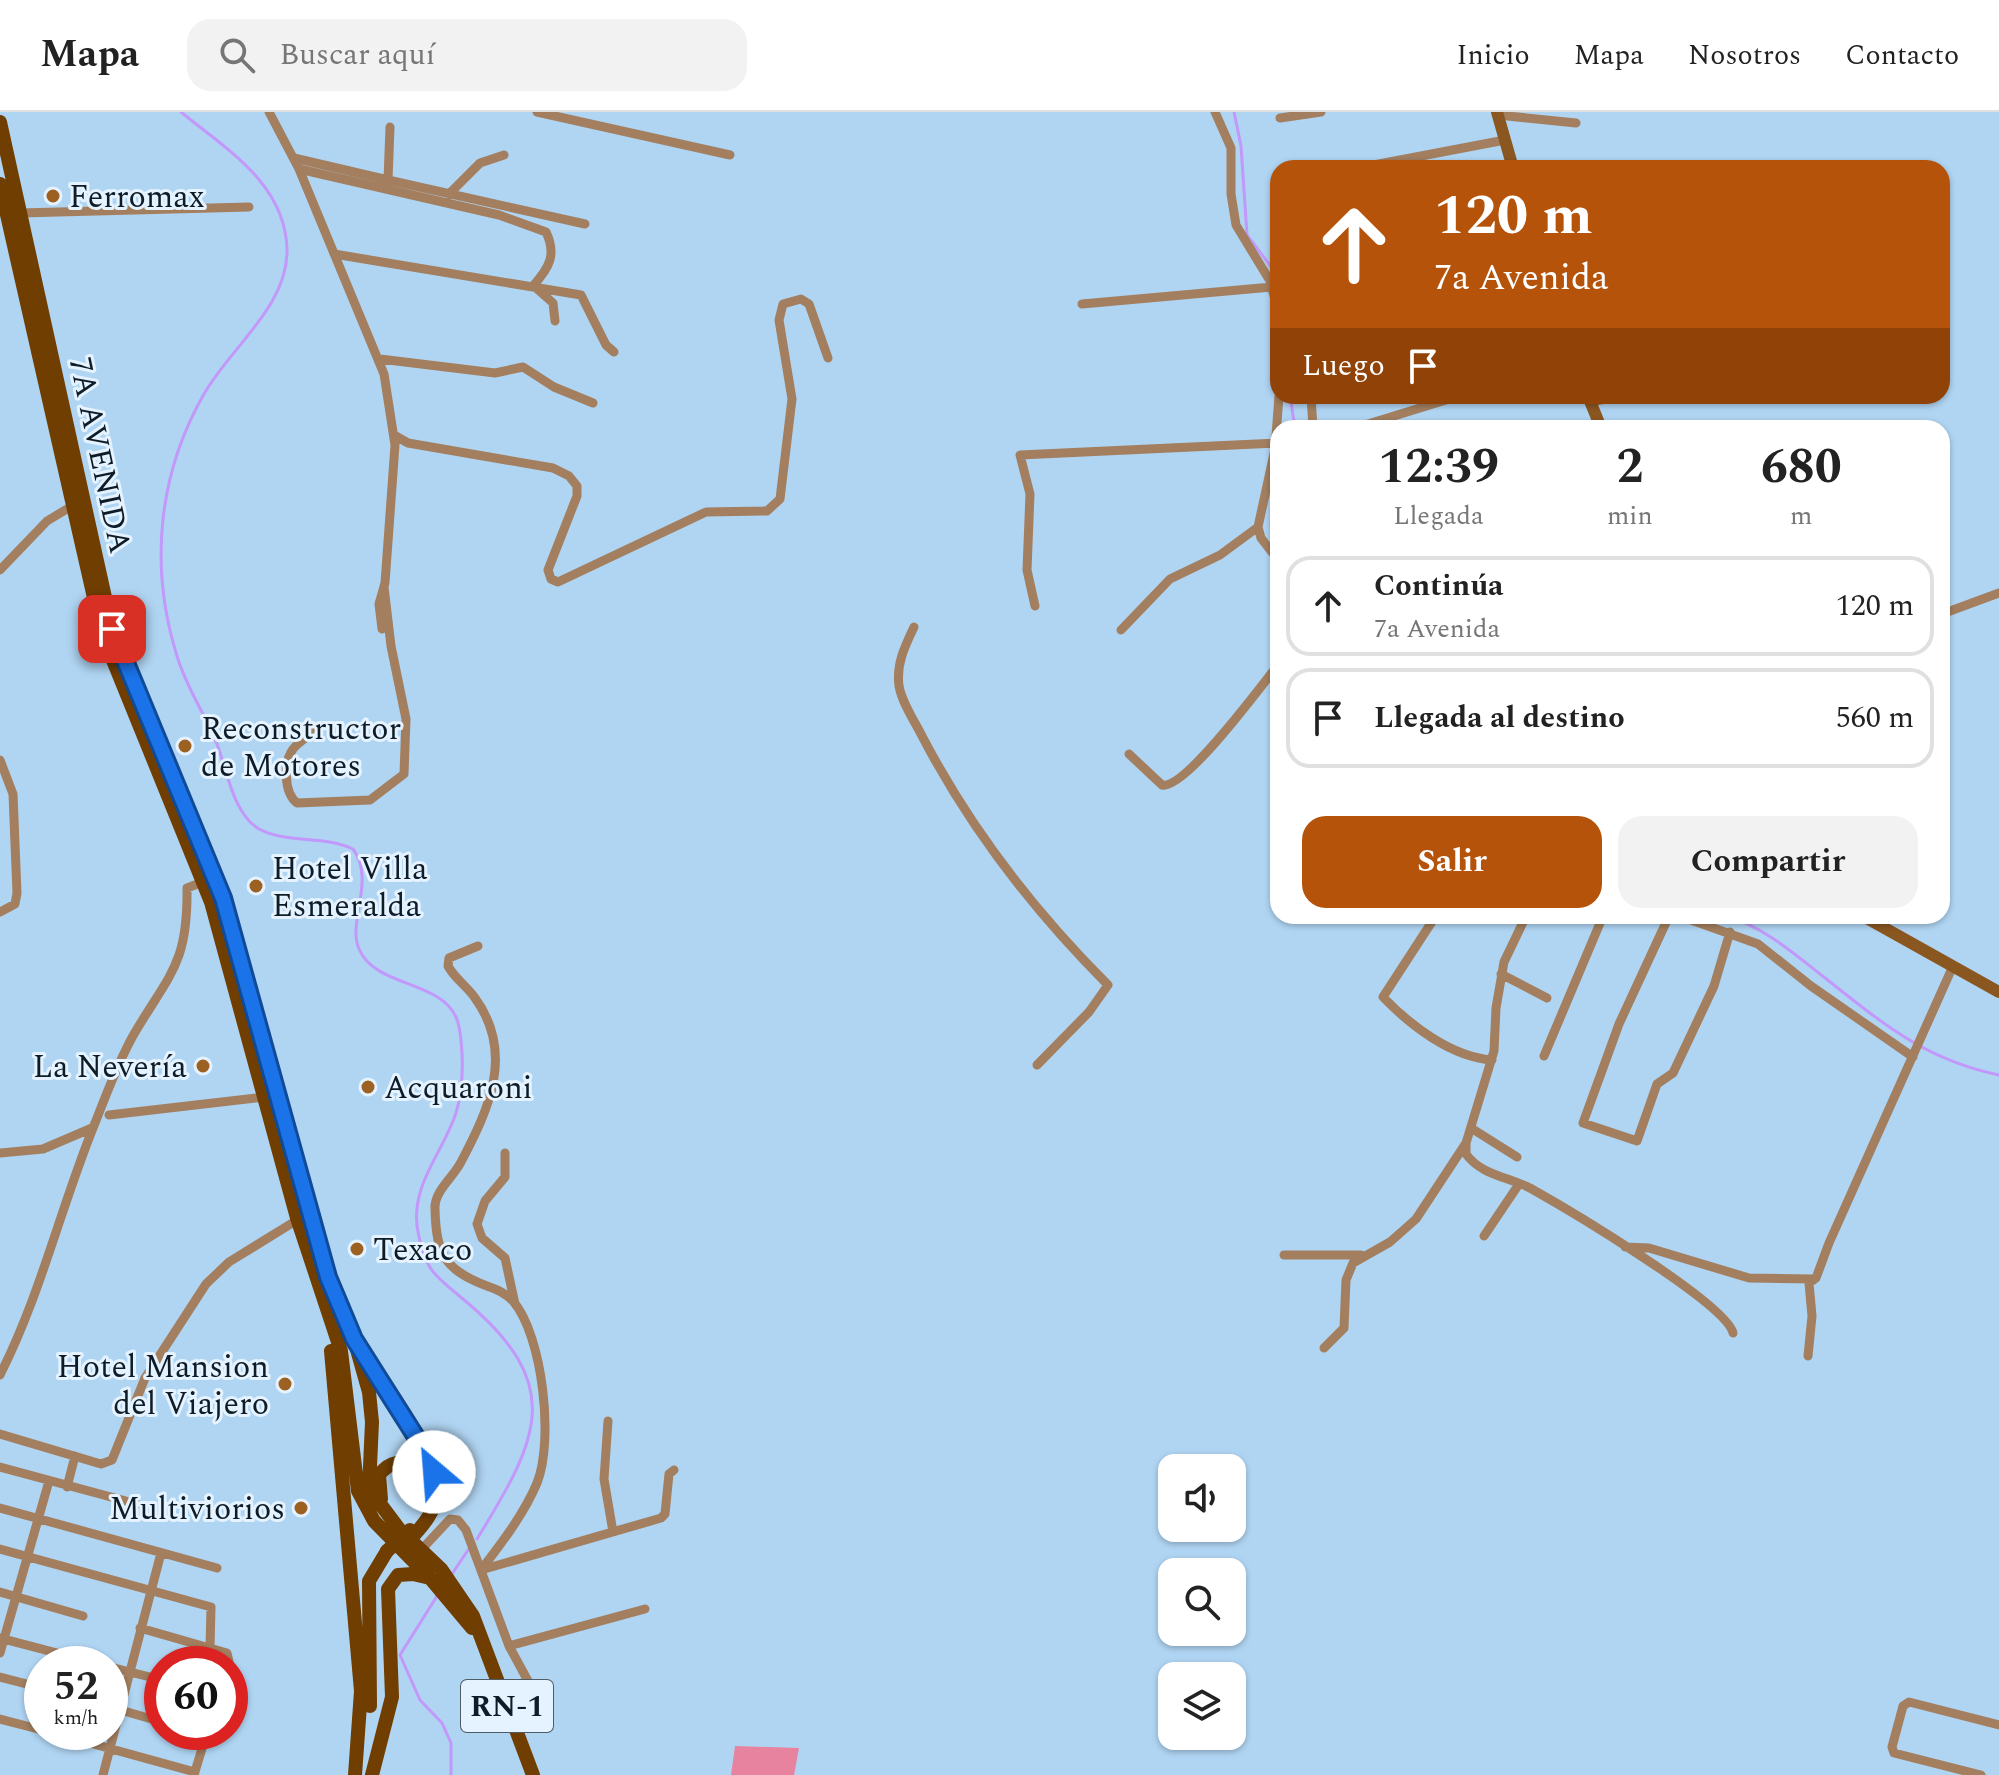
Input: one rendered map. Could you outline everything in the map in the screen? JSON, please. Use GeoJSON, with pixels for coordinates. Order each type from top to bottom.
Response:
{"type":"FeatureCollection","features":[{"type":"Feature","properties":{"kind":"main road","name":"7A AVENIDA"},"geometry":{"type":"LineString","coordinates":[[0,122],[112,629],[209,880],[303,1217],[326,1315]]}},
{"type":"Feature","properties":{"kind":"main road","name":"7A AVENIDA"},"geometry":{"type":"LineString","coordinates":[[0,184],[72,506],[108,651],[209,880],[264,1097],[303,1217],[354,1339]]}},
{"type":"Feature","properties":{"kind":"main road","name":"RN-1"},"geometry":{"type":"LineString","coordinates":[[326,1315],[341,1351],[347,1383],[358,1491],[374,1521],[457,1601],[479,1638],[533,1775]]}},
{"type":"Feature","properties":{"kind":"main road"},"geometry":{"type":"LineString","coordinates":[[326,1315],[336,1384],[361,1691],[356,1775]]}},
{"type":"Feature","properties":{"kind":"main road","name":"RN-1"},"geometry":{"type":"LineString","coordinates":[[354,1339],[372,1406],[369,1489],[384,1511],[421,1550],[434,1576]]}},
{"type":"Feature","properties":{"kind":"main road"},"geometry":{"type":"LineString","coordinates":[[354,1339],[423,1448],[436,1478],[434,1507],[369,1581],[369,1721],[356,1775]]}},
{"type":"Feature","properties":{"kind":"main road"},"geometry":{"type":"LineString","coordinates":[[384,1511],[378,1489],[379,1475],[395,1463],[416,1467],[423,1477],[427,1502],[412,1532]]}},
{"type":"Feature","properties":{"kind":"main road"},"geometry":{"type":"LineString","coordinates":[[372,1775],[382,1717],[377,1589],[390,1554]]}},
{"type":"Feature","properties":{"kind":"main road"},"geometry":{"type":"LineString","coordinates":[[372,1775],[392,1697],[388,1589],[398,1575],[434,1576]]}},
{"type":"Feature","properties":{"kind":"street"},"geometry":{"type":"LineString","coordinates":[[269,112],[299,169],[380,359],[394,435],[384,586],[379,604],[382,629]]}},
{"type":"Feature","properties":{"kind":"street"},"geometry":{"type":"LineString","coordinates":[[537,112],[730,155]]}},
{"type":"Feature","properties":{"kind":"street"},"geometry":{"type":"LineString","coordinates":[[1215,112],[1231,148],[1231,194],[1236,225],[1270,284]]}},
{"type":"Feature","properties":{"kind":"street"},"geometry":{"type":"LineString","coordinates":[[1280,118],[1321,112]]}},
{"type":"Feature","properties":{"kind":"street"},"geometry":{"type":"LineString","coordinates":[[1511,160],[1498,114],[1576,123]]}},
{"type":"Feature","properties":{"kind":"street"},"geometry":{"type":"LineString","coordinates":[[388,180],[390,127]]}},
{"type":"Feature","properties":{"kind":"street"},"geometry":{"type":"LineString","coordinates":[[1400,160],[1505,140]]}},
{"type":"Feature","properties":{"kind":"street"},"geometry":{"type":"LineString","coordinates":[[448,195],[480,163],[504,155]]}},
{"type":"Feature","properties":{"kind":"street"},"geometry":{"type":"LineString","coordinates":[[294,158],[585,224]]}},
{"type":"Feature","properties":{"kind":"street"},"geometry":{"type":"LineString","coordinates":[[299,169],[499,215],[546,232],[553,247],[551,261],[533,286]]}},
{"type":"Feature","properties":{"kind":"street"},"geometry":{"type":"LineString","coordinates":[[20,213],[249,207]]}},
{"type":"Feature","properties":{"kind":"street"},"geometry":{"type":"LineString","coordinates":[[334,254],[581,295],[606,345],[614,352]]}},
{"type":"Feature","properties":{"kind":"street"},"geometry":{"type":"LineString","coordinates":[[533,286],[553,303],[555,321]]}},
{"type":"Feature","properties":{"kind":"street"},"geometry":{"type":"LineString","coordinates":[[1082,304],[1270,287]]}},
{"type":"Feature","properties":{"kind":"street"},"geometry":{"type":"LineString","coordinates":[[394,435],[408,443],[553,468],[569,476],[577,486],[577,496],[548,570],[551,579],[558,582],[706,512],[767,511],[775,507],[780,499],[792,399],[779,317],[783,304],[794,299],[807,300],[828,358]]}},
{"type":"Feature","properties":{"kind":"street"},"geometry":{"type":"LineString","coordinates":[[380,359],[495,373],[523,367],[554,387],[593,403]]}},
{"type":"Feature","properties":{"kind":"street"},"geometry":{"type":"LineString","coordinates":[[1381,420],[1433,404]]}},
{"type":"Feature","properties":{"kind":"street"},"geometry":{"type":"LineString","coordinates":[[1035,606],[1027,567],[1030,494],[1020,455],[1270,446]]}},
{"type":"Feature","properties":{"kind":"street"},"geometry":{"type":"LineString","coordinates":[[1270,473],[1258,527],[1261,538],[1270,550]]}},
{"type":"Feature","properties":{"kind":"street"},"geometry":{"type":"LineString","coordinates":[[0,570],[47,521],[72,506]]}},
{"type":"Feature","properties":{"kind":"street"},"geometry":{"type":"LineString","coordinates":[[1121,630],[1170,579],[1220,555],[1258,527]]}},
{"type":"Feature","properties":{"kind":"street"},"geometry":{"type":"LineString","coordinates":[[312,726],[309,737],[291,751],[287,763],[290,794],[297,803],[370,800],[404,774],[406,719],[391,646],[384,586]]}},
{"type":"Feature","properties":{"kind":"street"},"geometry":{"type":"LineString","coordinates":[[1950,611],[1999,593]]}},
{"type":"Feature","properties":{"kind":"street"},"geometry":{"type":"LineString","coordinates":[[914,627],[899,668],[899,687],[926,744],[978,830],[1047,923],[1108,985],[1080,1022],[1037,1065]]}},
{"type":"Feature","properties":{"kind":"street"},"geometry":{"type":"LineString","coordinates":[[1129,754],[1162,785],[1171,785],[1193,768],[1270,675]]}},
{"type":"Feature","properties":{"kind":"street"},"geometry":{"type":"LineString","coordinates":[[0,760],[13,794],[17,893],[15,904],[0,912]]}},
{"type":"Feature","properties":{"kind":"street"},"geometry":{"type":"LineString","coordinates":[[0,1375],[35,1297],[92,1128],[120,1060],[179,961],[187,913],[187,888],[209,880]]}},
{"type":"Feature","properties":{"kind":"street"},"geometry":{"type":"LineString","coordinates":[[1430,924],[1383,997],[1405,1018],[1441,1042],[1469,1055],[1492,1060]]}},
{"type":"Feature","properties":{"kind":"street"},"geometry":{"type":"LineString","coordinates":[[1324,1348],[1344,1328],[1348,1273],[1356,1259],[1390,1242],[1416,1219],[1466,1143],[1492,1060],[1501,974],[1523,924]]}},
{"type":"Feature","properties":{"kind":"street"},"geometry":{"type":"LineString","coordinates":[[1544,1056],[1600,924]]}},
{"type":"Feature","properties":{"kind":"street"},"geometry":{"type":"LineString","coordinates":[[1665,924],[1614,1037],[1583,1123],[1637,1141],[1658,1081],[1673,1073],[1714,986],[1730,932]]}},
{"type":"Feature","properties":{"kind":"street"},"geometry":{"type":"LineString","coordinates":[[1705,924],[1758,944],[1811,986],[1913,1054]]}},
{"type":"Feature","properties":{"kind":"street"},"geometry":{"type":"LineString","coordinates":[[1877,924],[1999,992]]}},
{"type":"Feature","properties":{"kind":"street"},"geometry":{"type":"LineString","coordinates":[[478,946],[449,958],[448,966],[476,999],[492,1035],[498,1056],[497,1082],[468,1149],[434,1207],[444,1260],[450,1268],[504,1293],[525,1321],[538,1361],[543,1460],[527,1503],[481,1570]]}},
{"type":"Feature","properties":{"kind":"street"},"geometry":{"type":"LineString","coordinates":[[1808,1356],[1812,1316],[1809,1285],[1816,1278],[1953,966]]}},
{"type":"Feature","properties":{"kind":"street"},"geometry":{"type":"LineString","coordinates":[[1501,974],[1547,998]]}},
{"type":"Feature","properties":{"kind":"street"},"geometry":{"type":"LineString","coordinates":[[109,1115],[264,1097]]}},
{"type":"Feature","properties":{"kind":"street"},"geometry":{"type":"LineString","coordinates":[[0,1153],[32,1152],[92,1128]]}},
{"type":"Feature","properties":{"kind":"street"},"geometry":{"type":"LineString","coordinates":[[1471,1128],[1517,1157]]}},
{"type":"Feature","properties":{"kind":"street"},"geometry":{"type":"LineString","coordinates":[[1466,1143],[1466,1154],[1474,1163],[1519,1184],[1625,1247],[1721,1315],[1733,1333]]}},
{"type":"Feature","properties":{"kind":"street"},"geometry":{"type":"LineString","coordinates":[[505,1153],[505,1177],[485,1201],[477,1224],[482,1238],[505,1258],[515,1304]]}},
{"type":"Feature","properties":{"kind":"street"},"geometry":{"type":"LineString","coordinates":[[1484,1236],[1519,1184]]}},
{"type":"Feature","properties":{"kind":"street"},"geometry":{"type":"LineString","coordinates":[[0,1434],[101,1464],[112,1460],[145,1378],[206,1284],[229,1262],[303,1217]]}},
{"type":"Feature","properties":{"kind":"street"},"geometry":{"type":"LineString","coordinates":[[1625,1247],[1649,1248],[1749,1278],[1804,1282],[1816,1278]]}},
{"type":"Feature","properties":{"kind":"street"},"geometry":{"type":"LineString","coordinates":[[1284,1255],[1368,1253]]}},
{"type":"Feature","properties":{"kind":"street"},"geometry":{"type":"LineString","coordinates":[[608,1421],[604,1479],[613,1532]]}},
{"type":"Feature","properties":{"kind":"street"},"geometry":{"type":"LineString","coordinates":[[67,1487],[75,1456]]}},
{"type":"Feature","properties":{"kind":"street"},"geometry":{"type":"LineString","coordinates":[[0,1467],[137,1504]]}},
{"type":"Feature","properties":{"kind":"street"},"geometry":{"type":"LineString","coordinates":[[481,1570],[664,1517],[669,1477],[674,1470]]}},
{"type":"Feature","properties":{"kind":"street"},"geometry":{"type":"LineString","coordinates":[[0,1653],[49,1481]]}},
{"type":"Feature","properties":{"kind":"street"},"geometry":{"type":"LineString","coordinates":[[0,1508],[217,1568]]}},
{"type":"Feature","properties":{"kind":"street"},"geometry":{"type":"LineString","coordinates":[[421,1550],[446,1522],[456,1519],[466,1530],[509,1646],[528,1681],[501,1691]]}},
{"type":"Feature","properties":{"kind":"street"},"geometry":{"type":"LineString","coordinates":[[0,1549],[212,1608],[210,1646]]}},
{"type":"Feature","properties":{"kind":"street"},"geometry":{"type":"LineString","coordinates":[[144,1676],[128,1672],[161,1553]]}},
{"type":"Feature","properties":{"kind":"street"},"geometry":{"type":"LineString","coordinates":[[0,1592],[83,1616]]}},
{"type":"Feature","properties":{"kind":"street"},"geometry":{"type":"LineString","coordinates":[[509,1646],[645,1609]]}},
{"type":"Feature","properties":{"kind":"street"},"geometry":{"type":"LineString","coordinates":[[140,1628],[203,1646]]}},
{"type":"Feature","properties":{"kind":"street"},"geometry":{"type":"LineString","coordinates":[[2,1638],[32,1646]]}},
{"type":"Feature","properties":{"kind":"street"},"geometry":{"type":"LineString","coordinates":[[0,1677],[24,1683]]}},
{"type":"Feature","properties":{"kind":"street"},"geometry":{"type":"LineString","coordinates":[[1981,1775],[1894,1753],[1892,1747],[1903,1706],[1909,1702],[1999,1725]]}},
{"type":"Feature","properties":{"kind":"street"},"geometry":{"type":"LineString","coordinates":[[0,1719],[24,1725]]}},
{"type":"Feature","properties":{"kind":"street"},"geometry":{"type":"LineString","coordinates":[[103,1775],[107,1750]]}},
{"type":"Feature","properties":{"kind":"street"},"geometry":{"type":"LineString","coordinates":[[118,1750],[195,1773],[200,1750]]}},
{"type":"Feature","properties":{"kind":"shaded area"},"geometry":{"type":"Polygon","coordinates":[[[735,1746],[799,1748],[794,1775],[731,1775],[735,1746]]]}},
{"type":"Feature","properties":{"kind":"waterway"},"geometry":{"type":"LineString","coordinates":[[181,112],[234,155],[265,187],[284,227],[287,250],[285,270],[278,290],[256,326],[204,394],[176,456],[168,489],[161,555],[168,622],[190,690],[217,744],[232,791],[243,813],[250,822],[270,834],[330,842],[353,849],[362,874],[356,926],[359,949],[367,961],[379,970],[436,996],[448,1005],[458,1021],[462,1060],[460,1098],[418,1200],[418,1232],[432,1271],[496,1330],[518,1359],[529,1386],[532,1413],[527,1441],[516,1471],[477,1539]]}},
{"type":"Feature","properties":{"kind":"waterway"},"geometry":{"type":"LineString","coordinates":[[1234,112],[1241,146],[1247,235],[1270,265]]}},
{"type":"Feature","properties":{"kind":"waterway"},"geometry":{"type":"LineString","coordinates":[[1291,404],[1294,420]]}},
{"type":"Feature","properties":{"kind":"waterway"},"geometry":{"type":"LineString","coordinates":[[1748,924],[1776,940],[1903,1036],[1947,1059],[1999,1075]]}},
{"type":"Feature","properties":{"kind":"waterway"},"geometry":{"type":"LineString","coordinates":[[450,1577],[468,1550]]}},
{"type":"Feature","properties":{"kind":"waterway"},"geometry":{"type":"LineString","coordinates":[[437,1596],[400,1655],[420,1700],[442,1723],[451,1743],[451,1775]]}},
{"type":"Feature","properties":{"kind":"place","name":"Ferromax"},"geometry":{"type":"Point","coordinates":[53,196]}},
{"type":"Feature","properties":{"kind":"place","name":"Reconstructor de Motores"},"geometry":{"type":"Point","coordinates":[185,746]}},
{"type":"Feature","properties":{"kind":"place","name":"Hotel Villa Esmeralda"},"geometry":{"type":"Point","coordinates":[256,886]}},
{"type":"Feature","properties":{"kind":"place","name":"La Nevería"},"geometry":{"type":"Point","coordinates":[203,1066]}},
{"type":"Feature","properties":{"kind":"place","name":"Acquaroni"},"geometry":{"type":"Point","coordinates":[368,1087]}},
{"type":"Feature","properties":{"kind":"place","name":"Texaco"},"geometry":{"type":"Point","coordinates":[357,1249]}},
{"type":"Feature","properties":{"kind":"place","name":"Hotel Mansion del Viajero"},"geometry":{"type":"Point","coordinates":[285,1384]}},
{"type":"Feature","properties":{"kind":"place","name":"Multiviorios"},"geometry":{"type":"Point","coordinates":[301,1508]}},
{"type":"Feature","properties":{"kind":"route"},"geometry":{"type":"LineString","coordinates":[[112,629],[223,898],[328,1277],[354,1339],[423,1448],[434,1472]]}}]}
